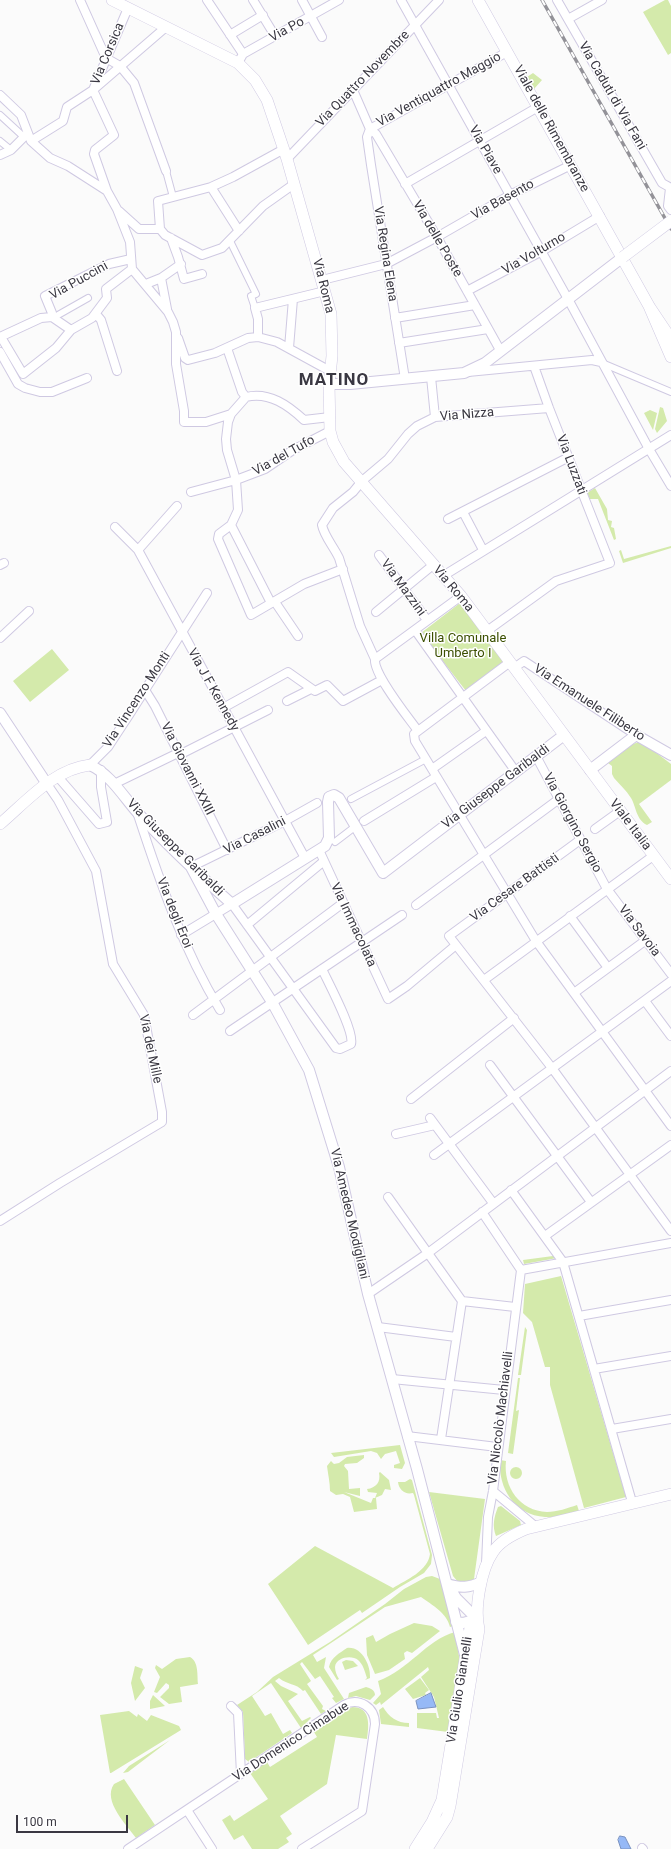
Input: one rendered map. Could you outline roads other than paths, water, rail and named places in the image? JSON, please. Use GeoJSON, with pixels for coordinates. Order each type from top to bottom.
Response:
{"type":"FeatureCollection","features":[{"type":"Feature","properties":{"kind":"main road","name":"Via Roma"},"geometry":{"type":"LineString","coordinates":[[112,0],[166,27],[241,59],[255,80],[267,100],[286,154],[332,314],[332,356],[329,384],[330,430],[333,442],[344,462],[460,596],[590,770]]}},
{"type":"Feature","properties":{"kind":"main road","name":"Viale delle Rimembranze"},"geometry":{"type":"LineString","coordinates":[[478,0],[649,306]]}},
{"type":"Feature","properties":{"kind":"main road"},"geometry":{"type":"LineString","coordinates":[[623,258],[671,221]]}},
{"type":"Feature","properties":{"kind":"main road"},"geometry":{"type":"LineString","coordinates":[[649,306],[671,339]]}},
{"type":"Feature","properties":{"kind":"main road"},"geometry":{"type":"LineString","coordinates":[[649,306],[671,357]]}},
{"type":"Feature","properties":{"kind":"main road"},"geometry":{"type":"LineString","coordinates":[[0,824],[47,784],[67,771],[90,765]]}},
{"type":"Feature","properties":{"kind":"main road","name":"Viale Italia"},"geometry":{"type":"LineString","coordinates":[[590,770],[671,879]]}},
{"type":"Feature","properties":{"kind":"main road"},"geometry":{"type":"LineString","coordinates":[[476,1619],[481,1582],[486,1566],[493,1551],[514,1534],[535,1526],[671,1494]]}},
{"type":"Feature","properties":{"kind":"main road","name":"Via Giulio Giannelli"},"geometry":{"type":"LineString","coordinates":[[415,1849],[432,1822],[442,1800],[470,1628],[476,1619]]}},
{"type":"Feature","properties":{"kind":"main road","name":"Via Giulio Giannelli"},"geometry":{"type":"LineString","coordinates":[[427,1849],[447,1817],[450,1806],[479,1630],[476,1619]]}},
{"type":"Feature","properties":{"kind":"street"},"geometry":{"type":"LineString","coordinates":[[80,0],[106,58],[120,66],[134,83],[166,171],[173,197]]}},
{"type":"Feature","properties":{"kind":"street"},"geometry":{"type":"LineString","coordinates":[[207,0],[230,35],[241,59]]}},
{"type":"Feature","properties":{"kind":"street"},"geometry":{"type":"LineString","coordinates":[[253,0],[275,36]]}},
{"type":"Feature","properties":{"kind":"street"},"geometry":{"type":"LineString","coordinates":[[302,0],[322,37]]}},
{"type":"Feature","properties":{"kind":"street","name":"Via Po"},"geometry":{"type":"LineString","coordinates":[[241,59],[275,36],[339,0]]}},
{"type":"Feature","properties":{"kind":"street","name":"Via Piave"},"geometry":{"type":"LineString","coordinates":[[401,0],[416,24],[448,86],[542,251],[601,362],[671,486]]}},
{"type":"Feature","properties":{"kind":"street","name":"Via Quattro Novembre"},"geometry":{"type":"LineString","coordinates":[[211,187],[286,154],[353,90],[439,0]]}},
{"type":"Feature","properties":{"kind":"street","name":"Via Caduti di Via Fani"},"geometry":{"type":"LineString","coordinates":[[557,0],[662,183],[670,188]]}},
{"type":"Feature","properties":{"kind":"street"},"geometry":{"type":"LineString","coordinates":[[568,19],[602,0]]}},
{"type":"Feature","properties":{"kind":"street","name":"Via Corsica"},"geometry":{"type":"LineString","coordinates":[[11,150],[28,138],[63,121],[67,107],[93,90],[128,8]]}},
{"type":"Feature","properties":{"kind":"street"},"geometry":{"type":"LineString","coordinates":[[230,35],[263,15]]}},
{"type":"Feature","properties":{"kind":"street"},"geometry":{"type":"LineString","coordinates":[[166,27],[93,90],[114,135],[95,150],[94,154],[107,191],[117,209],[130,242],[132,269],[168,312]]}},
{"type":"Feature","properties":{"kind":"street","name":"Via Ventiquattro Maggio"},"geometry":{"type":"LineString","coordinates":[[370,129],[507,52]]}},
{"type":"Feature","properties":{"kind":"street"},"geometry":{"type":"LineString","coordinates":[[353,90],[370,129]]}},
{"type":"Feature","properties":{"kind":"street"},"geometry":{"type":"LineString","coordinates":[[0,95],[21,115],[28,131],[28,138]]}},
{"type":"Feature","properties":{"kind":"street"},"geometry":{"type":"LineString","coordinates":[[405,184],[538,107]]}},
{"type":"Feature","properties":{"kind":"street"},"geometry":{"type":"LineString","coordinates":[[0,115],[50,158],[68,166],[107,191]]}},
{"type":"Feature","properties":{"kind":"street","name":"Via delle Poste"},"geometry":{"type":"LineString","coordinates":[[370,129],[376,134],[475,305],[498,352],[497,361],[502,369]]}},
{"type":"Feature","properties":{"kind":"street","name":"Via Regina Elena"},"geometry":{"type":"LineString","coordinates":[[370,129],[367,137],[405,379]]}},
{"type":"Feature","properties":{"kind":"street"},"geometry":{"type":"LineString","coordinates":[[0,141],[11,150],[0,155]]}},
{"type":"Feature","properties":{"kind":"street","name":"Via Basento"},"geometry":{"type":"LineString","coordinates":[[255,308],[293,299],[324,286],[386,264],[437,237],[510,195],[571,165]]}},
{"type":"Feature","properties":{"kind":"street"},"geometry":{"type":"LineString","coordinates":[[239,231],[211,187],[158,201],[160,229],[165,235],[202,255],[222,248],[230,241],[263,206],[294,184]]}},
{"type":"Feature","properties":{"kind":"street"},"geometry":{"type":"LineString","coordinates":[[670,188],[668,206],[671,210]]}},
{"type":"Feature","properties":{"kind":"street"},"geometry":{"type":"LineString","coordinates":[[117,209],[139,229],[160,229]]}},
{"type":"Feature","properties":{"kind":"street","name":"Via Volturno"},"geometry":{"type":"LineString","coordinates":[[467,291],[542,251],[600,216]]}},
{"type":"Feature","properties":{"kind":"street"},"geometry":{"type":"LineString","coordinates":[[171,238],[181,264],[184,278],[202,274]]}},
{"type":"Feature","properties":{"kind":"street"},"geometry":{"type":"LineString","coordinates":[[230,241],[256,294],[251,296],[258,319],[258,336]]}},
{"type":"Feature","properties":{"kind":"street"},"geometry":{"type":"LineString","coordinates":[[464,373],[485,362],[623,258]]}},
{"type":"Feature","properties":{"kind":"street","name":"Via Puccini"},"geometry":{"type":"LineString","coordinates":[[55,316],[52,313],[45,296],[109,264],[131,259]]}},
{"type":"Feature","properties":{"kind":"street"},"geometry":{"type":"LineString","coordinates":[[146,284],[161,278],[181,264]]}},
{"type":"Feature","properties":{"kind":"street"},"geometry":{"type":"LineString","coordinates":[[88,298],[55,316],[41,318],[0,337],[23,374],[56,348],[71,330],[96,314],[107,298],[106,289],[132,269]]}},
{"type":"Feature","properties":{"kind":"street"},"geometry":{"type":"LineString","coordinates":[[161,278],[168,312],[185,358],[188,360],[215,354],[248,338],[258,336],[277,342],[330,371]]}},
{"type":"Feature","properties":{"kind":"street"},"geometry":{"type":"LineString","coordinates":[[289,348],[293,299]]}},
{"type":"Feature","properties":{"kind":"street"},"geometry":{"type":"LineString","coordinates":[[395,318],[475,305]]}},
{"type":"Feature","properties":{"kind":"street"},"geometry":{"type":"LineString","coordinates":[[96,314],[101,320],[117,370]]}},
{"type":"Feature","properties":{"kind":"street"},"geometry":{"type":"LineString","coordinates":[[55,316],[71,330]]}},
{"type":"Feature","properties":{"kind":"street"},"geometry":{"type":"LineString","coordinates":[[399,343],[488,329]]}},
{"type":"Feature","properties":{"kind":"street"},"geometry":{"type":"LineString","coordinates":[[176,332],[176,364],[184,412],[184,422],[206,422],[231,414]]}},
{"type":"Feature","properties":{"kind":"street"},"geometry":{"type":"LineString","coordinates":[[227,348],[242,392],[246,397]]}},
{"type":"Feature","properties":{"kind":"street"},"geometry":{"type":"LineString","coordinates":[[0,352],[18,384],[40,392],[52,392],[87,378]]}},
{"type":"Feature","properties":{"kind":"street"},"geometry":{"type":"LineString","coordinates":[[329,384],[350,384],[431,377],[592,360],[601,362],[671,392]]}},
{"type":"Feature","properties":{"kind":"street","name":"Via Luzzati"},"geometry":{"type":"LineString","coordinates":[[487,631],[556,581],[610,564],[580,490],[534,366]]}},
{"type":"Feature","properties":{"kind":"street"},"geometry":{"type":"LineString","coordinates":[[431,377],[435,417]]}},
{"type":"Feature","properties":{"kind":"street"},"geometry":{"type":"LineString","coordinates":[[330,418],[304,420],[291,407],[278,401],[253,396],[246,397],[231,414],[228,422],[227,450],[236,480],[238,510],[231,525],[219,534],[218,538],[252,615],[304,584],[343,569],[360,626],[375,659],[382,680],[418,731]]}},
{"type":"Feature","properties":{"kind":"street","name":"Via Nizza"},"geometry":{"type":"LineString","coordinates":[[343,569],[334,547],[323,530],[322,525],[333,508],[353,492],[362,481],[388,459],[408,434],[417,426],[435,417],[549,408]]}},
{"type":"Feature","properties":{"kind":"street","name":"Via del Tufo"},"geometry":{"type":"LineString","coordinates":[[191,492],[236,480],[265,469],[293,450],[330,430]]}},
{"type":"Feature","properties":{"kind":"street"},"geometry":{"type":"LineString","coordinates":[[443,576],[671,435]]}},
{"type":"Feature","properties":{"kind":"street"},"geometry":{"type":"LineString","coordinates":[[448,519],[569,457]]}},
{"type":"Feature","properties":{"kind":"street"},"geometry":{"type":"LineString","coordinates":[[138,550],[177,506]]}},
{"type":"Feature","properties":{"kind":"street"},"geometry":{"type":"LineString","coordinates":[[463,512],[484,550]]}},
{"type":"Feature","properties":{"kind":"street"},"geometry":{"type":"LineString","coordinates":[[231,525],[273,602],[298,636]]}},
{"type":"Feature","properties":{"kind":"street","name":"Via J F Kennedy"},"geometry":{"type":"LineString","coordinates":[[115,527],[138,550],[233,727],[306,858]]}},
{"type":"Feature","properties":{"kind":"street","name":"Via Mazzini"},"geometry":{"type":"LineString","coordinates":[[379,555],[427,620]]}},
{"type":"Feature","properties":{"kind":"street"},"geometry":{"type":"LineString","coordinates":[[376,612],[433,564]]}},
{"type":"Feature","properties":{"kind":"street","name":"Via Vincenzo Monti"},"geometry":{"type":"LineString","coordinates":[[90,765],[108,747],[207,593]]}},
{"type":"Feature","properties":{"kind":"street"},"geometry":{"type":"LineString","coordinates":[[375,659],[460,596]]}},
{"type":"Feature","properties":{"kind":"street"},"geometry":{"type":"LineString","coordinates":[[0,638],[29,611]]}},
{"type":"Feature","properties":{"kind":"street"},"geometry":{"type":"LineString","coordinates":[[415,630],[464,696],[465,700],[486,731],[516,772]]}},
{"type":"Feature","properties":{"kind":"street","name":"Via Emanuele Filiberto"},"geometry":{"type":"LineString","coordinates":[[512,665],[524,661],[667,754],[671,760]]}},
{"type":"Feature","properties":{"kind":"street"},"geometry":{"type":"LineString","coordinates":[[512,665],[464,696],[414,734],[415,741],[483,856],[536,941],[671,1126]]}},
{"type":"Feature","properties":{"kind":"street"},"geometry":{"type":"LineString","coordinates":[[223,708],[288,672],[315,691],[327,685],[343,701],[382,680]]}},
{"type":"Feature","properties":{"kind":"street"},"geometry":{"type":"LineString","coordinates":[[287,701],[311,689]]}},
{"type":"Feature","properties":{"kind":"street","name":"Via Giovanni XXIII"},"geometry":{"type":"LineString","coordinates":[[144,690],[155,706],[227,850]]}},
{"type":"Feature","properties":{"kind":"street"},"geometry":{"type":"LineString","coordinates":[[114,784],[178,753],[185,752],[268,710]]}},
{"type":"Feature","properties":{"kind":"street"},"geometry":{"type":"LineString","coordinates":[[0,713],[47,784]]}},
{"type":"Feature","properties":{"kind":"street"},"geometry":{"type":"LineString","coordinates":[[432,769],[486,731]]}},
{"type":"Feature","properties":{"kind":"street","name":"Via Giuseppe Garibaldi"},"geometry":{"type":"LineString","coordinates":[[90,765],[101,770],[137,812],[191,867],[232,904],[325,846],[329,838],[329,797],[334,795],[339,798],[360,824],[383,873],[564,735]]}},
{"type":"Feature","properties":{"kind":"street"},"geometry":{"type":"LineString","coordinates":[[590,770],[636,735]]}},
{"type":"Feature","properties":{"kind":"street","name":"Via Giorgino Sergio"},"geometry":{"type":"LineString","coordinates":[[536,756],[580,840],[608,889]]}},
{"type":"Feature","properties":{"kind":"street"},"geometry":{"type":"LineString","coordinates":[[351,799],[426,760]]}},
{"type":"Feature","properties":{"kind":"street"},"geometry":{"type":"LineString","coordinates":[[58,777],[100,824],[107,822],[101,787],[101,770]]}},
{"type":"Feature","properties":{"kind":"street"},"geometry":{"type":"LineString","coordinates":[[335,842],[360,824],[436,776]]}},
{"type":"Feature","properties":{"kind":"street","name":"Via dei Mille"},"geometry":{"type":"LineString","coordinates":[[0,1221],[162,1122],[162,1112],[144,1014],[112,964],[96,871],[58,800],[47,784]]}},
{"type":"Feature","properties":{"kind":"street"},"geometry":{"type":"LineString","coordinates":[[416,905],[559,799]]}},
{"type":"Feature","properties":{"kind":"street","name":"Via Casalini"},"geometry":{"type":"LineString","coordinates":[[191,867],[285,821],[317,803]]}},
{"type":"Feature","properties":{"kind":"street"},"geometry":{"type":"LineString","coordinates":[[596,829],[620,811]]}},
{"type":"Feature","properties":{"kind":"street","name":"Via degli Eroi"},"geometry":{"type":"LineString","coordinates":[[137,812],[154,862],[182,935],[203,982],[220,1010]]}},
{"type":"Feature","properties":{"kind":"street","name":"Via Cesare Battisti"},"geometry":{"type":"LineString","coordinates":[[456,945],[449,936],[580,840]]}},
{"type":"Feature","properties":{"kind":"street","name":"Via Immacolata"},"geometry":{"type":"LineString","coordinates":[[319,850],[388,999],[456,945]]}},
{"type":"Feature","properties":{"kind":"street"},"geometry":{"type":"LineString","coordinates":[[484,980],[653,856]]}},
{"type":"Feature","properties":{"kind":"street"},"geometry":{"type":"LineString","coordinates":[[247,925],[324,861]]}},
{"type":"Feature","properties":{"kind":"street","name":"Via Amedeo Modigliani"},"geometry":{"type":"LineString","coordinates":[[191,867],[216,914],[272,1002],[311,1078],[339,1167],[368,1294],[448,1584],[456,1622],[466,1657]]}},
{"type":"Feature","properties":{"kind":"street","name":"Via Savoia"},"geometry":{"type":"LineString","coordinates":[[608,889],[671,974]]}},
{"type":"Feature","properties":{"kind":"street"},"geometry":{"type":"LineString","coordinates":[[193,1015],[343,903]]}},
{"type":"Feature","properties":{"kind":"street"},"geometry":{"type":"LineString","coordinates":[[182,935],[232,904],[336,1048],[340,1049],[351,1044],[353,1039],[322,968]]}},
{"type":"Feature","properties":{"kind":"street"},"geometry":{"type":"LineString","coordinates":[[230,1031],[402,915]]}},
{"type":"Feature","properties":{"kind":"street"},"geometry":{"type":"LineString","coordinates":[[570,916],[608,968]]}},
{"type":"Feature","properties":{"kind":"street"},"geometry":{"type":"LineString","coordinates":[[574,993],[646,940]]}},
{"type":"Feature","properties":{"kind":"street"},"geometry":{"type":"LineString","coordinates":[[456,945],[552,1068],[671,1231]]}},
{"type":"Feature","properties":{"kind":"street"},"geometry":{"type":"LineString","coordinates":[[434,1155],[671,981]]}},
{"type":"Feature","properties":{"kind":"street"},"geometry":{"type":"LineString","coordinates":[[645,1001],[671,1036]]}},
{"type":"Feature","properties":{"kind":"street"},"geometry":{"type":"LineString","coordinates":[[411,1099],[514,1018]]}},
{"type":"Feature","properties":{"kind":"street"},"geometry":{"type":"LineString","coordinates":[[490,1065],[591,1202]]}},
{"type":"Feature","properties":{"kind":"street"},"geometry":{"type":"LineString","coordinates":[[368,1294],[428,1253],[644,1089],[671,1071]]}},
{"type":"Feature","properties":{"kind":"street"},"geometry":{"type":"LineString","coordinates":[[430,1118],[493,1204]]}},
{"type":"Feature","properties":{"kind":"street"},"geometry":{"type":"LineString","coordinates":[[396,1134],[435,1125]]}},
{"type":"Feature","properties":{"kind":"street"},"geometry":{"type":"LineString","coordinates":[[545,1236],[671,1144]]}},
{"type":"Feature","properties":{"kind":"street"},"geometry":{"type":"LineString","coordinates":[[511,1190],[563,1262],[632,1502]]}},
{"type":"Feature","properties":{"kind":"street"},"geometry":{"type":"LineString","coordinates":[[388,1197],[462,1302],[441,1439]]}},
{"type":"Feature","properties":{"kind":"street"},"geometry":{"type":"LineString","coordinates":[[482,1212],[521,1270],[671,1243]]}},
{"type":"Feature","properties":{"kind":"street","name":"Via Niccolò Machiavelli"},"geometry":{"type":"LineString","coordinates":[[486,1566],[488,1517],[493,1491],[504,1390],[521,1270]]}},
{"type":"Feature","properties":{"kind":"street"},"geometry":{"type":"LineString","coordinates":[[578,1316],[671,1300]]}},
{"type":"Feature","properties":{"kind":"street"},"geometry":{"type":"LineString","coordinates":[[462,1302],[515,1307]]}},
{"type":"Feature","properties":{"kind":"street"},"geometry":{"type":"LineString","coordinates":[[378,1327],[456,1337]]}},
{"type":"Feature","properties":{"kind":"street"},"geometry":{"type":"LineString","coordinates":[[594,1369],[671,1356]]}},
{"type":"Feature","properties":{"kind":"street"},"geometry":{"type":"LineString","coordinates":[[392,1378],[504,1390]]}},
{"type":"Feature","properties":{"kind":"street"},"geometry":{"type":"LineString","coordinates":[[612,1429],[671,1419]]}},
{"type":"Feature","properties":{"kind":"street"},"geometry":{"type":"LineString","coordinates":[[407,1436],[497,1447]]}},
{"type":"Feature","properties":{"kind":"street"},"geometry":{"type":"LineString","coordinates":[[493,1491],[535,1526]]}},
{"type":"Feature","properties":{"kind":"street"},"geometry":{"type":"LineString","coordinates":[[448,1584],[457,1587],[469,1588],[481,1582]]}},
{"type":"Feature","properties":{"kind":"street","name":"Via Amedeo Modigliani"},"geometry":{"type":"LineString","coordinates":[[448,1584],[456,1598],[476,1619]]}},
{"type":"Feature","properties":{"kind":"street"},"geometry":{"type":"LineString","coordinates":[[456,1622],[463,1623],[476,1619]]}},
{"type":"Feature","properties":{"kind":"street","name":"Via Domenico Cimabue"},"geometry":{"type":"LineString","coordinates":[[128,1849],[347,1704],[360,1703],[371,1710],[375,1724],[362,1811],[302,1849]]}},
{"type":"Feature","properties":{"kind":"street"},"geometry":{"type":"LineString","coordinates":[[231,1706],[238,1713],[241,1774]]}},
{"type":"Feature","properties":{"kind":"street"},"geometry":{"type":"LineString","coordinates":[[187,1810],[212,1849]]}},
{"type":"Feature","properties":{"kind":"water"},"geometry":{"type":"Polygon","coordinates":[[[431,1693],[436,1707],[418,1709],[416,1701],[431,1693]]]}},
{"type":"Feature","properties":{"kind":"water"},"geometry":{"type":"Polygon","coordinates":[[[620,1836],[625,1837],[631,1849],[621,1849],[618,1840],[620,1836]]]}},
{"type":"Feature","properties":{"kind":"railway"},"geometry":{"type":"LineString","coordinates":[[542,0],[671,229]]}},
{"type":"Feature","properties":{"kind":"district","name":"MATINO"},"geometry":{"type":"Point","coordinates":[334,381]}},
{"type":"Feature","properties":{"kind":"park label","name":"Villa Comunale Umberto I"},"geometry":{"type":"Point","coordinates":[463,646]}}]}
